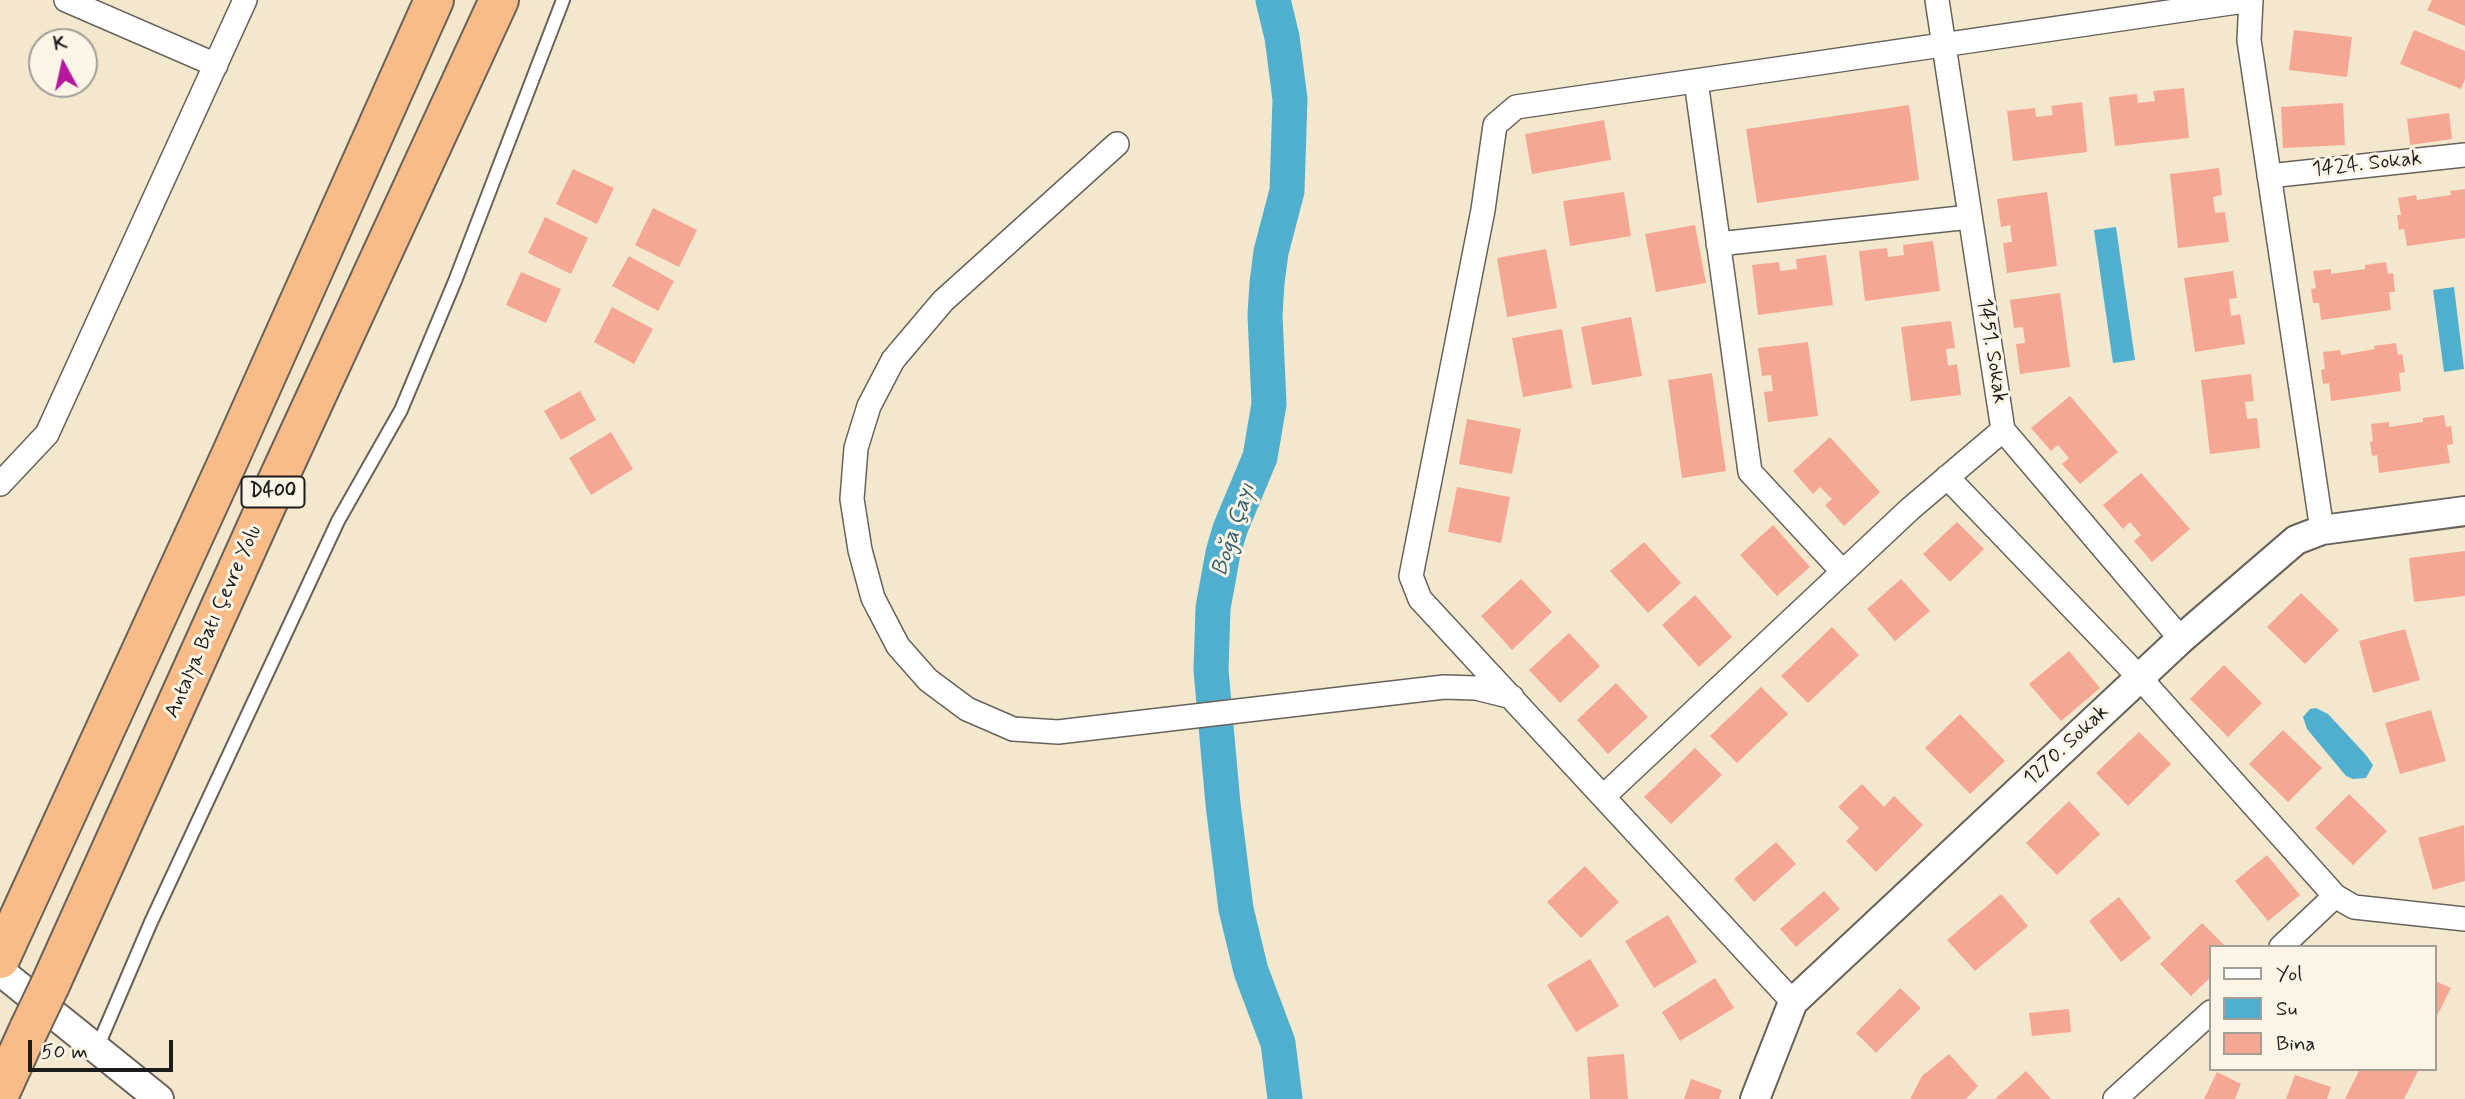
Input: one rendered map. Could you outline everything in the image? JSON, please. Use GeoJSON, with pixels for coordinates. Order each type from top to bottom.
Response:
{"type":"FeatureCollection","features":[{"type":"Feature","properties":{"kind":"highway"},"geometry":{"type":"LineString","coordinates":[[2,958],[434,0]]}},
{"type":"Feature","properties":{"kind":"highway","name":"Antalya Batı Çevre Yolu"},"geometry":{"type":"LineString","coordinates":[[0,1093],[499,0]]}},
{"type":"Feature","properties":{"kind":"street"},"geometry":{"type":"LineString","coordinates":[[66,0],[216,65]]}},
{"type":"Feature","properties":{"kind":"street"},"geometry":{"type":"LineString","coordinates":[[0,484],[47,434],[245,0]]}},
{"type":"Feature","properties":{"kind":"street","name":"1451. Sokak"},"geometry":{"type":"LineString","coordinates":[[1937,0],[2003,430],[2181,639]]}},
{"type":"Feature","properties":{"kind":"street"},"geometry":{"type":"LineString","coordinates":[[1793,1002],[1420,599],[1411,576],[1483,210],[1495,125],[1516,107],[2251,0],[2249,40],[2322,530]]}},
{"type":"Feature","properties":{"kind":"street"},"geometry":{"type":"LineString","coordinates":[[1696,81],[1750,472],[1843,572]]}},
{"type":"Feature","properties":{"kind":"street"},"geometry":{"type":"LineString","coordinates":[[1117,144],[943,301],[893,360],[869,406],[856,448],[852,499],[860,550],[873,598],[898,646],[928,680],[967,709],[1013,729],[1058,732],[1444,687],[1476,688],[1512,697]]}},
{"type":"Feature","properties":{"kind":"street","name":"1424. Sokak"},"geometry":{"type":"LineString","coordinates":[[2269,176],[2465,155]]}},
{"type":"Feature","properties":{"kind":"street"},"geometry":{"type":"LineString","coordinates":[[1718,244],[1970,217]]}},
{"type":"Feature","properties":{"kind":"street"},"geometry":{"type":"LineString","coordinates":[[1604,796],[1843,572],[2003,430]]}},
{"type":"Feature","properties":{"kind":"street"},"geometry":{"type":"LineString","coordinates":[[1947,477],[2140,678],[2335,896],[2354,907],[2465,919]]}},
{"type":"Feature","properties":{"kind":"street","name":"1270. Sokak"},"geometry":{"type":"LineString","coordinates":[[1755,1099],[1793,1002],[2181,639],[2296,540],[2322,530],[2465,511]]}},
{"type":"Feature","properties":{"kind":"street"},"geometry":{"type":"LineString","coordinates":[[2283,945],[2335,896]]}},
{"type":"Feature","properties":{"kind":"street"},"geometry":{"type":"LineString","coordinates":[[2,958],[96,1049],[159,1099]]}},
{"type":"Feature","properties":{"kind":"street"},"geometry":{"type":"LineString","coordinates":[[2115,1099],[2210,1013]]}},
{"type":"Feature","properties":{"kind":"lane"},"geometry":{"type":"LineString","coordinates":[[96,1049],[151,922],[338,521],[401,410],[455,281],[563,0]]}},
{"type":"Feature","properties":{"kind":"water"},"geometry":{"type":"Polygon","coordinates":[[[2116,227],[2135,360],[2113,363],[2094,230],[2116,227]]]}},
{"type":"Feature","properties":{"kind":"water"},"geometry":{"type":"Polygon","coordinates":[[[2454,287],[2464,369],[2444,372],[2433,290],[2454,287]]]}},
{"type":"Feature","properties":{"kind":"water"},"geometry":{"type":"Polygon","coordinates":[[[2316,708],[2328,714],[2366,755],[2373,765],[2366,778],[2353,779],[2346,776],[2307,729],[2303,717],[2310,709],[2316,708]]]}},
{"type":"Feature","properties":{"kind":"building"},"geometry":{"type":"Polygon","coordinates":[[[2432,0],[2465,0],[2465,26],[2427,10],[2432,0]]]}},
{"type":"Feature","properties":{"kind":"building"},"geometry":{"type":"Polygon","coordinates":[[[2294,30],[2352,37],[2347,77],[2289,70],[2294,30]]]}},
{"type":"Feature","properties":{"kind":"building"},"geometry":{"type":"Polygon","coordinates":[[[2414,30],[2465,51],[2465,79],[2461,89],[2400,64],[2414,30]]]}},
{"type":"Feature","properties":{"kind":"building"},"geometry":{"type":"Polygon","coordinates":[[[2184,88],[2189,138],[2115,146],[2109,97],[2137,94],[2138,103],[2155,101],[2153,91],[2184,88]]]}},
{"type":"Feature","properties":{"kind":"building"},"geometry":{"type":"Polygon","coordinates":[[[2082,102],[2087,152],[2013,161],[2007,111],[2035,108],[2036,117],[2053,115],[2051,106],[2082,102]]]}},
{"type":"Feature","properties":{"kind":"building"},"geometry":{"type":"Polygon","coordinates":[[[2343,103],[2345,145],[2283,148],[2281,107],[2343,103]]]}},
{"type":"Feature","properties":{"kind":"building"},"geometry":{"type":"Polygon","coordinates":[[[1909,105],[1919,180],[1757,203],[1746,129],[1909,105]]]}},
{"type":"Feature","properties":{"kind":"building"},"geometry":{"type":"Polygon","coordinates":[[[2449,113],[2452,139],[2410,145],[2407,119],[2449,113]]]}},
{"type":"Feature","properties":{"kind":"building"},"geometry":{"type":"Polygon","coordinates":[[[1604,120],[1611,160],[1532,174],[1525,134],[1604,120]]]}},
{"type":"Feature","properties":{"kind":"building"},"geometry":{"type":"Polygon","coordinates":[[[2219,168],[2222,195],[2213,197],[2215,213],[2225,212],[2229,242],[2178,248],[2170,174],[2219,168]]]}},
{"type":"Feature","properties":{"kind":"building"},"geometry":{"type":"Polygon","coordinates":[[[573,169],[614,188],[597,224],[556,204],[573,169]]]}},
{"type":"Feature","properties":{"kind":"building"},"geometry":{"type":"Polygon","coordinates":[[[2465,189],[2465,238],[2407,246],[2404,229],[2399,230],[2397,215],[2401,215],[2398,198],[2416,195],[2417,200],[2451,195],[2450,191],[2465,189]]]}},
{"type":"Feature","properties":{"kind":"building"},"geometry":{"type":"Polygon","coordinates":[[[1624,192],[1631,236],[1570,246],[1563,201],[1624,192]]]}},
{"type":"Feature","properties":{"kind":"building"},"geometry":{"type":"Polygon","coordinates":[[[2047,192],[2057,266],[2007,273],[2003,243],[2012,242],[2010,225],[2001,227],[1997,199],[2047,192]]]}},
{"type":"Feature","properties":{"kind":"building"},"geometry":{"type":"Polygon","coordinates":[[[653,208],[697,230],[679,267],[635,245],[653,208]]]}},
{"type":"Feature","properties":{"kind":"building"},"geometry":{"type":"Polygon","coordinates":[[[545,217],[588,238],[571,274],[528,253],[545,217]]]}},
{"type":"Feature","properties":{"kind":"building"},"geometry":{"type":"Polygon","coordinates":[[[1695,225],[1706,283],[1656,292],[1645,234],[1695,225]]]}},
{"type":"Feature","properties":{"kind":"building"},"geometry":{"type":"Polygon","coordinates":[[[1933,241],[1940,291],[1865,301],[1859,251],[1887,248],[1888,257],[1904,255],[1903,245],[1933,241]]]}},
{"type":"Feature","properties":{"kind":"building"},"geometry":{"type":"Polygon","coordinates":[[[1546,249],[1557,308],[1507,317],[1497,258],[1546,249]]]}},
{"type":"Feature","properties":{"kind":"building"},"geometry":{"type":"Polygon","coordinates":[[[1826,255],[1833,305],[1758,315],[1752,265],[1779,262],[1780,271],[1797,269],[1796,259],[1826,255]]]}},
{"type":"Feature","properties":{"kind":"building"},"geometry":{"type":"Polygon","coordinates":[[[629,256],[674,281],[658,311],[612,286],[629,256]]]}},
{"type":"Feature","properties":{"kind":"building"},"geometry":{"type":"Polygon","coordinates":[[[2386,262],[2388,274],[2393,273],[2395,292],[2389,292],[2391,310],[2321,320],[2319,303],[2313,303],[2311,289],[2316,288],[2313,271],[2331,269],[2331,274],[2365,269],[2365,265],[2386,262]]]}},
{"type":"Feature","properties":{"kind":"building"},"geometry":{"type":"Polygon","coordinates":[[[2233,271],[2237,298],[2229,299],[2231,316],[2240,314],[2245,344],[2195,352],[2184,278],[2233,271]]]}},
{"type":"Feature","properties":{"kind":"building"},"geometry":{"type":"Polygon","coordinates":[[[521,272],[561,289],[546,323],[506,305],[521,272]]]}},
{"type":"Feature","properties":{"kind":"building"},"geometry":{"type":"Polygon","coordinates":[[[2060,293],[2070,367],[2020,374],[2016,344],[2025,343],[2023,327],[2014,328],[2010,300],[2060,293]]]}},
{"type":"Feature","properties":{"kind":"building"},"geometry":{"type":"Polygon","coordinates":[[[612,307],[653,329],[634,364],[594,342],[612,307]]]}},
{"type":"Feature","properties":{"kind":"building"},"geometry":{"type":"Polygon","coordinates":[[[1631,317],[1642,376],[1592,385],[1581,327],[1631,317]]]}},
{"type":"Feature","properties":{"kind":"building"},"geometry":{"type":"Polygon","coordinates":[[[1951,321],[1955,348],[1946,349],[1948,366],[1957,364],[1961,395],[1911,401],[1901,327],[1951,321]]]}},
{"type":"Feature","properties":{"kind":"building"},"geometry":{"type":"Polygon","coordinates":[[[1562,329],[1572,388],[1523,397],[1512,338],[1562,329]]]}},
{"type":"Feature","properties":{"kind":"building"},"geometry":{"type":"Polygon","coordinates":[[[1808,342],[1818,416],[1768,422],[1764,392],[1773,391],[1771,375],[1762,376],[1758,348],[1808,342]]]}},
{"type":"Feature","properties":{"kind":"building"},"geometry":{"type":"Polygon","coordinates":[[[2396,343],[2398,355],[2402,354],[2405,372],[2399,373],[2401,391],[2331,401],[2329,383],[2323,384],[2323,352],[2340,350],[2341,355],[2396,343]]]}},
{"type":"Feature","properties":{"kind":"building"},"geometry":{"type":"Polygon","coordinates":[[[1712,373],[1726,471],[1682,478],[1668,380],[1712,373]]]}},
{"type":"Feature","properties":{"kind":"building"},"geometry":{"type":"Polygon","coordinates":[[[2251,374],[2254,401],[2245,402],[2247,419],[2257,418],[2260,448],[2210,454],[2201,380],[2251,374]]]}},
{"type":"Feature","properties":{"kind":"building"},"geometry":{"type":"Polygon","coordinates":[[[580,391],[596,420],[561,440],[544,411],[580,391]]]}},
{"type":"Feature","properties":{"kind":"building"},"geometry":{"type":"Polygon","coordinates":[[[2070,396],[2118,452],[2080,484],[2062,464],[2069,458],[2058,445],[2051,451],[2031,428],[2070,396]]]}},
{"type":"Feature","properties":{"kind":"building"},"geometry":{"type":"Polygon","coordinates":[[[2444,415],[2446,427],[2451,426],[2453,444],[2447,445],[2450,463],[2379,473],[2377,455],[2372,456],[2371,424],[2389,422],[2389,427],[2423,422],[2423,418],[2444,415]]]}},
{"type":"Feature","properties":{"kind":"building"},"geometry":{"type":"Polygon","coordinates":[[[1467,419],[1521,429],[1512,474],[1459,464],[1467,419]]]}},
{"type":"Feature","properties":{"kind":"building"},"geometry":{"type":"Polygon","coordinates":[[[611,432],[633,469],[591,495],[569,458],[611,432]]]}},
{"type":"Feature","properties":{"kind":"building"},"geometry":{"type":"Polygon","coordinates":[[[1830,437],[1880,492],[1844,526],[1825,505],[1832,499],[1820,487],[1813,494],[1793,471],[1830,437]]]}},
{"type":"Feature","properties":{"kind":"building"},"geometry":{"type":"Polygon","coordinates":[[[2141,473],[2190,529],[2152,562],[2134,541],[2141,535],[2130,522],[2123,529],[2103,505],[2141,473]]]}},
{"type":"Feature","properties":{"kind":"building"},"geometry":{"type":"Polygon","coordinates":[[[1457,487],[1510,497],[1501,543],[1448,532],[1457,487]]]}},
{"type":"Feature","properties":{"kind":"building"},"geometry":{"type":"Polygon","coordinates":[[[1957,522],[1984,549],[1950,582],[1923,554],[1957,522]]]}},
{"type":"Feature","properties":{"kind":"building"},"geometry":{"type":"Polygon","coordinates":[[[1773,525],[1810,567],[1777,596],[1740,555],[1773,525]]]}},
{"type":"Feature","properties":{"kind":"building"},"geometry":{"type":"Polygon","coordinates":[[[1644,542],[1681,583],[1648,613],[1610,571],[1644,542]]]}},
{"type":"Feature","properties":{"kind":"building"},"geometry":{"type":"Polygon","coordinates":[[[2465,551],[2465,596],[2414,602],[2409,558],[2465,551]]]}},
{"type":"Feature","properties":{"kind":"building"},"geometry":{"type":"Polygon","coordinates":[[[1521,579],[1552,612],[1512,650],[1481,616],[1521,579]]]}},
{"type":"Feature","properties":{"kind":"building"},"geometry":{"type":"Polygon","coordinates":[[[1901,579],[1930,611],[1895,641],[1867,609],[1901,579]]]}},
{"type":"Feature","properties":{"kind":"building"},"geometry":{"type":"Polygon","coordinates":[[[2301,593],[2339,630],[2305,664],[2267,627],[2301,593]]]}},
{"type":"Feature","properties":{"kind":"building"},"geometry":{"type":"Polygon","coordinates":[[[1695,595],[1732,637],[1699,667],[1662,625],[1695,595]]]}},
{"type":"Feature","properties":{"kind":"building"},"geometry":{"type":"Polygon","coordinates":[[[1832,627],[1859,655],[1808,703],[1781,676],[1832,627]]]}},
{"type":"Feature","properties":{"kind":"building"},"geometry":{"type":"Polygon","coordinates":[[[2405,629],[2420,680],[2373,693],[2359,641],[2405,629]]]}},
{"type":"Feature","properties":{"kind":"building"},"geometry":{"type":"Polygon","coordinates":[[[1569,633],[1600,666],[1560,703],[1529,670],[1569,633]]]}},
{"type":"Feature","properties":{"kind":"building"},"geometry":{"type":"Polygon","coordinates":[[[2069,651],[2100,688],[2061,721],[2029,684],[2069,651]]]}},
{"type":"Feature","properties":{"kind":"building"},"geometry":{"type":"Polygon","coordinates":[[[2224,665],[2262,703],[2228,737],[2190,699],[2224,665]]]}},
{"type":"Feature","properties":{"kind":"building"},"geometry":{"type":"Polygon","coordinates":[[[1616,683],[1648,717],[1608,754],[1577,720],[1616,683]]]}},
{"type":"Feature","properties":{"kind":"building"},"geometry":{"type":"Polygon","coordinates":[[[1761,687],[1788,714],[1737,763],[1710,736],[1761,687]]]}},
{"type":"Feature","properties":{"kind":"building"},"geometry":{"type":"Polygon","coordinates":[[[2431,710],[2446,761],[2400,774],[2385,723],[2431,710]]]}},
{"type":"Feature","properties":{"kind":"building"},"geometry":{"type":"Polygon","coordinates":[[[1960,714],[2005,761],[1970,794],[1925,748],[1960,714]]]}},
{"type":"Feature","properties":{"kind":"building"},"geometry":{"type":"Polygon","coordinates":[[[2283,730],[2322,768],[2288,802],[2249,764],[2283,730]]]}},
{"type":"Feature","properties":{"kind":"building"},"geometry":{"type":"Polygon","coordinates":[[[2139,732],[2171,764],[2128,806],[2096,773],[2139,732]]]}},
{"type":"Feature","properties":{"kind":"building"},"geometry":{"type":"Polygon","coordinates":[[[1695,748],[1722,775],[1671,824],[1644,797],[1695,748]]]}},
{"type":"Feature","properties":{"kind":"building"},"geometry":{"type":"Polygon","coordinates":[[[1862,784],[1884,807],[1894,796],[1923,825],[1876,872],[1846,841],[1859,828],[1838,807],[1862,784]]]}},
{"type":"Feature","properties":{"kind":"building"},"geometry":{"type":"Polygon","coordinates":[[[2349,794],[2387,831],[2353,865],[2315,828],[2349,794]]]}},
{"type":"Feature","properties":{"kind":"building"},"geometry":{"type":"Polygon","coordinates":[[[2069,801],[2100,834],[2057,875],[2026,843],[2069,801]]]}},
{"type":"Feature","properties":{"kind":"building"},"geometry":{"type":"Polygon","coordinates":[[[2464,825],[2465,881],[2433,890],[2418,838],[2464,825]]]}},
{"type":"Feature","properties":{"kind":"building"},"geometry":{"type":"Polygon","coordinates":[[[1776,842],[1796,864],[1754,902],[1734,879],[1776,842]]]}},
{"type":"Feature","properties":{"kind":"building"},"geometry":{"type":"Polygon","coordinates":[[[2267,855],[2300,895],[2268,921],[2235,881],[2267,855]]]}},
{"type":"Feature","properties":{"kind":"building"},"geometry":{"type":"Polygon","coordinates":[[[1585,866],[1619,902],[1581,938],[1547,902],[1585,866]]]}},
{"type":"Feature","properties":{"kind":"building"},"geometry":{"type":"Polygon","coordinates":[[[1824,891],[1840,909],[1796,947],[1780,929],[1824,891]]]}},
{"type":"Feature","properties":{"kind":"building"},"geometry":{"type":"Polygon","coordinates":[[[2001,894],[2028,926],[1975,971],[1947,940],[2001,894]]]}},
{"type":"Feature","properties":{"kind":"building"},"geometry":{"type":"Polygon","coordinates":[[[2119,897],[2151,938],[2121,962],[2089,921],[2119,897]]]}},
{"type":"Feature","properties":{"kind":"building"},"geometry":{"type":"Polygon","coordinates":[[[1668,915],[1697,962],[1654,988],[1625,941],[1668,915]]]}},
{"type":"Feature","properties":{"kind":"building"},"geometry":{"type":"Polygon","coordinates":[[[2202,923],[2224,945],[2210,945],[2210,978],[2191,996],[2160,964],[2202,923]]]}},
{"type":"Feature","properties":{"kind":"building"},"geometry":{"type":"Polygon","coordinates":[[[1590,959],[1619,1006],[1576,1032],[1547,985],[1590,959]]]}},
{"type":"Feature","properties":{"kind":"building"},"geometry":{"type":"Polygon","coordinates":[[[1715,978],[1734,1008],[1680,1041],[1662,1012],[1715,978]]]}},
{"type":"Feature","properties":{"kind":"building"},"geometry":{"type":"Polygon","coordinates":[[[2437,982],[2451,988],[2437,1016],[2437,982]]]}},
{"type":"Feature","properties":{"kind":"building"},"geometry":{"type":"Polygon","coordinates":[[[1900,988],[1921,1008],[1876,1053],[1856,1033],[1900,988]]]}},
{"type":"Feature","properties":{"kind":"building"},"geometry":{"type":"Polygon","coordinates":[[[2069,1009],[2071,1032],[2032,1036],[2029,1013],[2069,1009]]]}},
{"type":"Feature","properties":{"kind":"building"},"geometry":{"type":"Polygon","coordinates":[[[1624,1054],[1628,1099],[1590,1099],[1587,1057],[1624,1054]]]}},
{"type":"Feature","properties":{"kind":"building"},"geometry":{"type":"Polygon","coordinates":[[[1949,1054],[1978,1086],[1966,1099],[1910,1099],[1922,1076],[1949,1054]]]}},
{"type":"Feature","properties":{"kind":"building"},"geometry":{"type":"Polygon","coordinates":[[[2026,1071],[2051,1099],[1995,1099],[2026,1071]]]}},
{"type":"Feature","properties":{"kind":"building"},"geometry":{"type":"Polygon","coordinates":[[[2359,1071],[2418,1071],[2404,1099],[2345,1099],[2359,1071]]]}},
{"type":"Feature","properties":{"kind":"building"},"geometry":{"type":"Polygon","coordinates":[[[2217,1072],[2241,1084],[2235,1099],[2204,1099],[2217,1072]]]}},
{"type":"Feature","properties":{"kind":"building"},"geometry":{"type":"Polygon","coordinates":[[[2295,1075],[2331,1087],[2327,1099],[2286,1099],[2295,1075]]]}},
{"type":"Feature","properties":{"kind":"building"},"geometry":{"type":"Polygon","coordinates":[[[1691,1079],[1722,1090],[1719,1099],[1684,1099],[1691,1079]]]}},
{"type":"Feature","properties":{"kind":"waterway","name":"Boğa Çayı"},"geometry":{"type":"LineString","coordinates":[[1273,0],[1282,37],[1290,99],[1287,191],[1271,252],[1267,283],[1265,315],[1269,404],[1260,457],[1223,553],[1213,608],[1211,670],[1236,909],[1251,971],[1278,1043],[1285,1099]]}}]}
